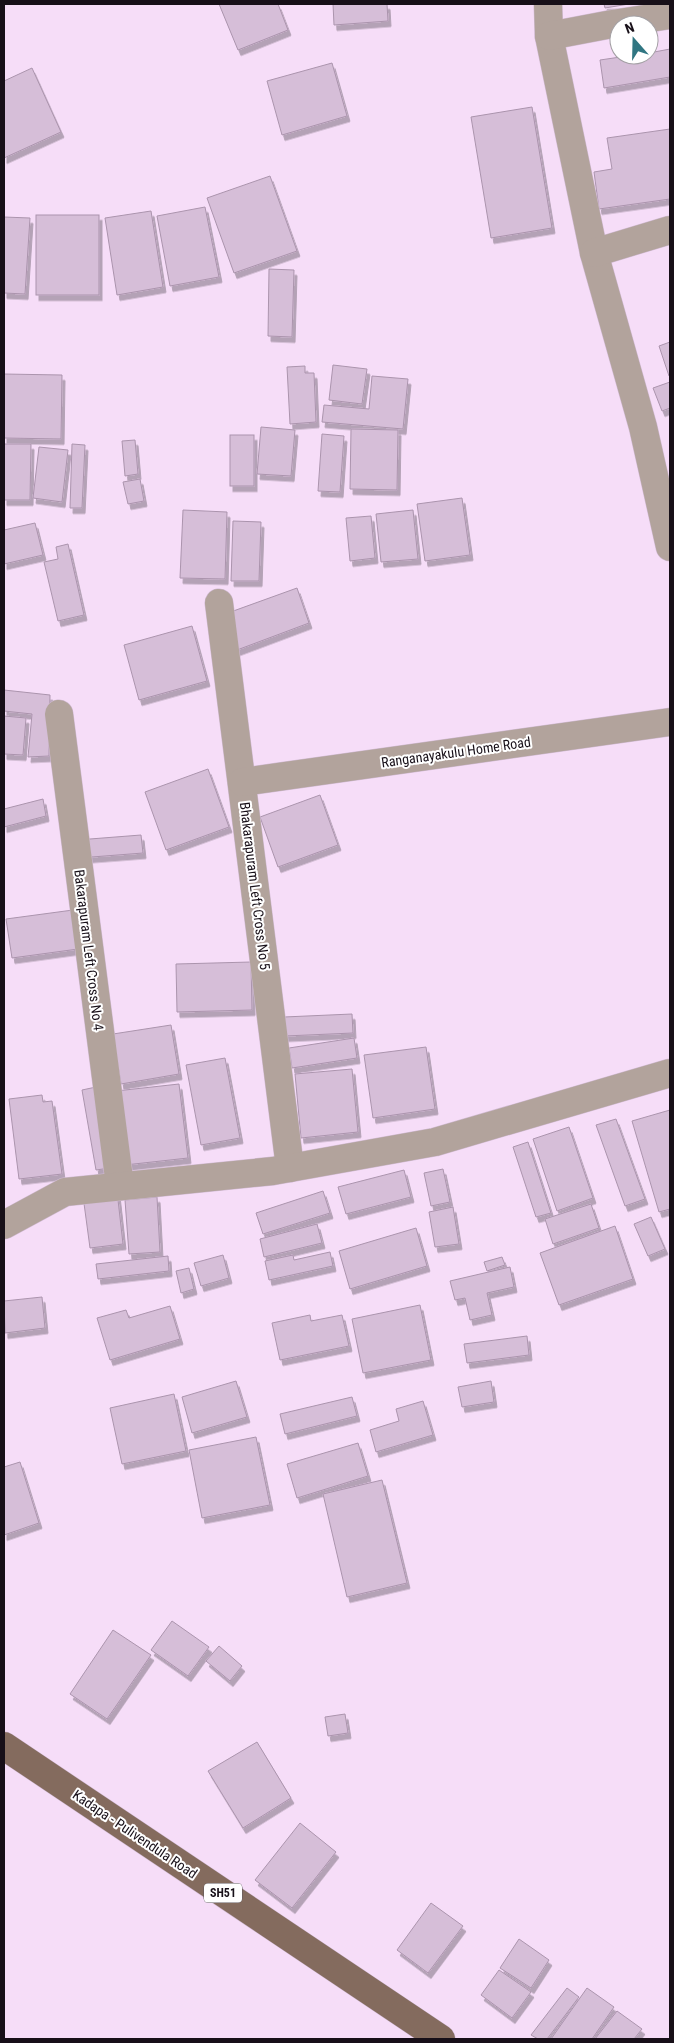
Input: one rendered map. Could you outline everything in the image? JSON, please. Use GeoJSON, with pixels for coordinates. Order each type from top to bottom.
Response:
{"type":"FeatureCollection","features":[{"type":"Feature","properties":{"kind":"main road","name":"Kadapa - Pulivendula Road"},"geometry":{"type":"LineString","coordinates":[[4,1746],[441,2039]]}},
{"type":"Feature","properties":{"kind":"street"},"geometry":{"type":"LineString","coordinates":[[548,4],[549,36],[594,253],[643,427],[670,547]]}},
{"type":"Feature","properties":{"kind":"street"},"geometry":{"type":"LineString","coordinates":[[549,36],[670,15]]}},
{"type":"Feature","properties":{"kind":"street"},"geometry":{"type":"LineString","coordinates":[[594,253],[670,230]]}},
{"type":"Feature","properties":{"kind":"street","name":"Bhakarapuram Left Cross No 5"},"geometry":{"type":"LineString","coordinates":[[219,603],[290,1168]]}},
{"type":"Feature","properties":{"kind":"street","name":"Bakarapuram Left Cross No 4"},"geometry":{"type":"LineString","coordinates":[[59,714],[120,1186]]}},
{"type":"Feature","properties":{"kind":"street","name":"Ranganayakulu Home Road"},"geometry":{"type":"LineString","coordinates":[[242,782],[670,722]]}},
{"type":"Feature","properties":{"kind":"street"},"geometry":{"type":"LineString","coordinates":[[4,1225],[65,1192],[290,1168],[435,1142],[670,1073]]}},
{"type":"Feature","properties":{"kind":"building"},"geometry":{"type":"Polygon","coordinates":[[[219,4],[278,4],[288,30],[238,50],[219,4]]]}},
{"type":"Feature","properties":{"kind":"building"},"geometry":{"type":"Polygon","coordinates":[[[333,4],[387,4],[388,21],[334,25],[333,4]]]}},
{"type":"Feature","properties":{"kind":"building"},"geometry":{"type":"Polygon","coordinates":[[[604,4],[629,4],[605,8],[604,4]]]}},
{"type":"Feature","properties":{"kind":"building"},"geometry":{"type":"Polygon","coordinates":[[[670,49],[670,77],[604,88],[600,60],[609,59],[609,65],[659,65],[659,51],[670,49]]]}},
{"type":"Feature","properties":{"kind":"building"},"geometry":{"type":"Polygon","coordinates":[[[332,63],[347,116],[282,135],[267,81],[332,63]]]}},
{"type":"Feature","properties":{"kind":"building"},"geometry":{"type":"Polygon","coordinates":[[[32,68],[61,132],[4,158],[4,81],[32,68]]]}},
{"type":"Feature","properties":{"kind":"building"},"geometry":{"type":"Polygon","coordinates":[[[532,107],[552,228],[491,238],[471,117],[532,107]]]}},
{"type":"Feature","properties":{"kind":"building"},"geometry":{"type":"Polygon","coordinates":[[[670,129],[670,199],[599,209],[594,172],[612,169],[607,138],[670,129]]]}},
{"type":"Feature","properties":{"kind":"building"},"geometry":{"type":"Polygon","coordinates":[[[270,176],[297,251],[234,273],[207,198],[270,176]]]}},
{"type":"Feature","properties":{"kind":"building"},"geometry":{"type":"Polygon","coordinates":[[[205,207],[219,277],[170,286],[157,216],[205,207]]]}},
{"type":"Feature","properties":{"kind":"building"},"geometry":{"type":"Polygon","coordinates":[[[151,211],[163,287],[117,295],[105,218],[151,211]]]}},
{"type":"Feature","properties":{"kind":"building"},"geometry":{"type":"Polygon","coordinates":[[[36,215],[99,215],[99,295],[36,295],[36,215]]]}},
{"type":"Feature","properties":{"kind":"building"},"geometry":{"type":"Polygon","coordinates":[[[4,217],[30,218],[25,294],[4,293],[4,217]]]}},
{"type":"Feature","properties":{"kind":"building"},"geometry":{"type":"Polygon","coordinates":[[[269,269],[294,270],[292,337],[268,336],[269,269]]]}},
{"type":"Feature","properties":{"kind":"building"},"geometry":{"type":"Polygon","coordinates":[[[670,342],[670,376],[669,376],[659,346],[670,342]]]}},
{"type":"Feature","properties":{"kind":"building"},"geometry":{"type":"Polygon","coordinates":[[[333,365],[367,369],[362,404],[329,400],[333,365]]]}},
{"type":"Feature","properties":{"kind":"building"},"geometry":{"type":"Polygon","coordinates":[[[305,366],[305,373],[314,373],[316,422],[290,424],[287,367],[305,366]]]}},
{"type":"Feature","properties":{"kind":"building"},"geometry":{"type":"Polygon","coordinates":[[[4,374],[62,375],[61,439],[4,438],[4,374]]]}},
{"type":"Feature","properties":{"kind":"building"},"geometry":{"type":"Polygon","coordinates":[[[372,376],[408,379],[403,429],[322,422],[324,405],[369,409],[372,376]]]}},
{"type":"Feature","properties":{"kind":"building"},"geometry":{"type":"Polygon","coordinates":[[[670,382],[670,408],[662,411],[653,388],[670,382]]]}},
{"type":"Feature","properties":{"kind":"building"},"geometry":{"type":"Polygon","coordinates":[[[261,427],[295,430],[291,476],[257,474],[261,427]]]}},
{"type":"Feature","properties":{"kind":"building"},"geometry":{"type":"Polygon","coordinates":[[[351,429],[398,430],[397,490],[350,489],[351,429]]]}},
{"type":"Feature","properties":{"kind":"building"},"geometry":{"type":"Polygon","coordinates":[[[322,434],[344,436],[340,492],[318,491],[322,434]]]}},
{"type":"Feature","properties":{"kind":"building"},"geometry":{"type":"Polygon","coordinates":[[[230,435],[254,435],[254,486],[230,486],[230,435]]]}},
{"type":"Feature","properties":{"kind":"building"},"geometry":{"type":"Polygon","coordinates":[[[135,440],[138,474],[125,476],[122,441],[135,440]]]}},
{"type":"Feature","properties":{"kind":"building"},"geometry":{"type":"Polygon","coordinates":[[[4,444],[31,444],[30,500],[4,500],[4,444]]]}},
{"type":"Feature","properties":{"kind":"building"},"geometry":{"type":"Polygon","coordinates":[[[72,444],[85,445],[82,508],[70,508],[72,444]]]}},
{"type":"Feature","properties":{"kind":"building"},"geometry":{"type":"Polygon","coordinates":[[[39,447],[68,450],[62,502],[33,498],[39,447]]]}},
{"type":"Feature","properties":{"kind":"building"},"geometry":{"type":"Polygon","coordinates":[[[140,479],[144,501],[128,504],[123,482],[140,479]]]}},
{"type":"Feature","properties":{"kind":"building"},"geometry":{"type":"Polygon","coordinates":[[[462,498],[470,555],[425,561],[417,504],[462,498]]]}},
{"type":"Feature","properties":{"kind":"building"},"geometry":{"type":"Polygon","coordinates":[[[183,510],[227,512],[225,579],[180,578],[183,510]]]}},
{"type":"Feature","properties":{"kind":"building"},"geometry":{"type":"Polygon","coordinates":[[[413,510],[418,559],[381,562],[376,514],[413,510]]]}},
{"type":"Feature","properties":{"kind":"building"},"geometry":{"type":"Polygon","coordinates":[[[371,516],[375,558],[350,561],[346,518],[371,516]]]}},
{"type":"Feature","properties":{"kind":"building"},"geometry":{"type":"Polygon","coordinates":[[[233,521],[261,522],[259,581],[231,581],[233,521]]]}},
{"type":"Feature","properties":{"kind":"building"},"geometry":{"type":"Polygon","coordinates":[[[35,523],[43,555],[4,564],[4,530],[35,523]]]}},
{"type":"Feature","properties":{"kind":"building"},"geometry":{"type":"Polygon","coordinates":[[[68,544],[84,615],[58,621],[44,562],[58,559],[56,547],[68,544]]]}},
{"type":"Feature","properties":{"kind":"building"},"geometry":{"type":"Polygon","coordinates":[[[297,588],[309,623],[237,650],[225,614],[297,588]]]}},
{"type":"Feature","properties":{"kind":"building"},"geometry":{"type":"Polygon","coordinates":[[[192,626],[207,681],[139,700],[124,645],[192,626]]]}},
{"type":"Feature","properties":{"kind":"building"},"geometry":{"type":"Polygon","coordinates":[[[4,690],[50,695],[49,756],[28,757],[32,714],[4,711],[4,690]]]}},
{"type":"Feature","properties":{"kind":"building"},"geometry":{"type":"Polygon","coordinates":[[[4,716],[26,718],[23,755],[4,754],[4,716]]]}},
{"type":"Feature","properties":{"kind":"building"},"geometry":{"type":"Polygon","coordinates":[[[208,769],[229,827],[166,850],[145,792],[208,769]]]}},
{"type":"Feature","properties":{"kind":"building"},"geometry":{"type":"Polygon","coordinates":[[[320,795],[338,845],[278,867],[260,817],[320,795]]]}},
{"type":"Feature","properties":{"kind":"building"},"geometry":{"type":"Polygon","coordinates":[[[43,799],[46,816],[4,827],[4,809],[43,799]]]}},
{"type":"Feature","properties":{"kind":"building"},"geometry":{"type":"Polygon","coordinates":[[[141,835],[143,853],[79,858],[77,840],[141,835]]]}},
{"type":"Feature","properties":{"kind":"building"},"geometry":{"type":"Polygon","coordinates":[[[73,910],[78,949],[12,958],[6,919],[73,910]]]}},
{"type":"Feature","properties":{"kind":"building"},"geometry":{"type":"Polygon","coordinates":[[[251,962],[252,1010],[177,1012],[176,964],[251,962]]]}},
{"type":"Feature","properties":{"kind":"building"},"geometry":{"type":"Polygon","coordinates":[[[352,1014],[353,1033],[285,1036],[284,1017],[352,1014]]]}},
{"type":"Feature","properties":{"kind":"building"},"geometry":{"type":"Polygon","coordinates":[[[171,1025],[179,1074],[121,1084],[113,1034],[171,1025]]]}},
{"type":"Feature","properties":{"kind":"building"},"geometry":{"type":"Polygon","coordinates":[[[354,1038],[357,1058],[292,1068],[289,1048],[354,1038]]]}},
{"type":"Feature","properties":{"kind":"building"},"geometry":{"type":"Polygon","coordinates":[[[426,1047],[435,1109],[373,1118],[364,1055],[426,1047]]]}},
{"type":"Feature","properties":{"kind":"building"},"geometry":{"type":"Polygon","coordinates":[[[225,1058],[240,1138],[201,1145],[186,1065],[225,1058]]]}},
{"type":"Feature","properties":{"kind":"building"},"geometry":{"type":"Polygon","coordinates":[[[352,1069],[358,1132],[301,1138],[295,1074],[352,1069]]]}},
{"type":"Feature","properties":{"kind":"building"},"geometry":{"type":"Polygon","coordinates":[[[179,1084],[188,1158],[125,1165],[116,1091],[179,1084]]]}},
{"type":"Feature","properties":{"kind":"building"},"geometry":{"type":"Polygon","coordinates":[[[96,1087],[110,1168],[96,1170],[82,1090],[96,1087]]]}},
{"type":"Feature","properties":{"kind":"building"},"geometry":{"type":"Polygon","coordinates":[[[42,1095],[43,1102],[52,1101],[62,1174],[19,1179],[9,1099],[42,1095]]]}},
{"type":"Feature","properties":{"kind":"building"},"geometry":{"type":"Polygon","coordinates":[[[670,1110],[670,1209],[659,1212],[632,1121],[670,1110]]]}},
{"type":"Feature","properties":{"kind":"building"},"geometry":{"type":"Polygon","coordinates":[[[616,1119],[645,1199],[625,1206],[596,1125],[616,1119]]]}},
{"type":"Feature","properties":{"kind":"building"},"geometry":{"type":"Polygon","coordinates":[[[569,1127],[593,1198],[557,1211],[533,1139],[569,1127]]]}},
{"type":"Feature","properties":{"kind":"building"},"geometry":{"type":"Polygon","coordinates":[[[528,1142],[551,1213],[536,1217],[513,1147],[528,1142]]]}},
{"type":"Feature","properties":{"kind":"building"},"geometry":{"type":"Polygon","coordinates":[[[443,1169],[450,1202],[431,1206],[424,1173],[443,1169]]]}},
{"type":"Feature","properties":{"kind":"building"},"geometry":{"type":"Polygon","coordinates":[[[404,1170],[411,1197],[346,1214],[338,1187],[404,1170]]]}},
{"type":"Feature","properties":{"kind":"building"},"geometry":{"type":"Polygon","coordinates":[[[117,1191],[123,1244],[90,1248],[83,1196],[117,1191]]]}},
{"type":"Feature","properties":{"kind":"building"},"geometry":{"type":"Polygon","coordinates":[[[323,1191],[330,1213],[263,1234],[256,1213],[323,1191]]]}},
{"type":"Feature","properties":{"kind":"building"},"geometry":{"type":"Polygon","coordinates":[[[157,1197],[160,1252],[129,1254],[125,1200],[157,1197]]]}},
{"type":"Feature","properties":{"kind":"building"},"geometry":{"type":"Polygon","coordinates":[[[591,1204],[599,1228],[553,1244],[545,1219],[591,1204]]]}},
{"type":"Feature","properties":{"kind":"building"},"geometry":{"type":"Polygon","coordinates":[[[453,1207],[459,1244],[435,1247],[429,1212],[453,1207]]]}},
{"type":"Feature","properties":{"kind":"building"},"geometry":{"type":"Polygon","coordinates":[[[651,1217],[665,1249],[648,1256],[634,1224],[651,1217]]]}},
{"type":"Feature","properties":{"kind":"building"},"geometry":{"type":"Polygon","coordinates":[[[317,1224],[322,1243],[264,1257],[260,1239],[317,1224]]]}},
{"type":"Feature","properties":{"kind":"building"},"geometry":{"type":"Polygon","coordinates":[[[615,1226],[633,1279],[559,1305],[540,1253],[615,1226]]]}},
{"type":"Feature","properties":{"kind":"building"},"geometry":{"type":"Polygon","coordinates":[[[416,1228],[427,1266],[350,1289],[339,1251],[416,1228]]]}},
{"type":"Feature","properties":{"kind":"building"},"geometry":{"type":"Polygon","coordinates":[[[330,1252],[333,1266],[269,1280],[265,1261],[293,1255],[294,1260],[330,1252]]]}},
{"type":"Feature","properties":{"kind":"building"},"geometry":{"type":"Polygon","coordinates":[[[223,1255],[229,1278],[201,1286],[194,1263],[223,1255]]]}},
{"type":"Feature","properties":{"kind":"building"},"geometry":{"type":"Polygon","coordinates":[[[168,1256],[169,1271],[98,1279],[96,1264],[168,1256]]]}},
{"type":"Feature","properties":{"kind":"building"},"geometry":{"type":"Polygon","coordinates":[[[502,1257],[505,1265],[487,1271],[484,1262],[502,1257]]]}},
{"type":"Feature","properties":{"kind":"building"},"geometry":{"type":"Polygon","coordinates":[[[510,1267],[514,1287],[487,1293],[492,1315],[470,1320],[465,1298],[455,1300],[450,1281],[510,1267]]]}},
{"type":"Feature","properties":{"kind":"building"},"geometry":{"type":"Polygon","coordinates":[[[189,1268],[194,1289],[181,1293],[176,1271],[189,1268]]]}},
{"type":"Feature","properties":{"kind":"building"},"geometry":{"type":"Polygon","coordinates":[[[42,1297],[45,1328],[5,1333],[4,1301],[42,1297]]]}},
{"type":"Feature","properties":{"kind":"building"},"geometry":{"type":"Polygon","coordinates":[[[420,1305],[431,1360],[363,1373],[352,1319],[420,1305]]]}},
{"type":"Feature","properties":{"kind":"building"},"geometry":{"type":"Polygon","coordinates":[[[170,1306],[180,1339],[110,1360],[97,1318],[126,1310],[129,1318],[170,1306]]]}},
{"type":"Feature","properties":{"kind":"building"},"geometry":{"type":"Polygon","coordinates":[[[310,1315],[311,1321],[342,1315],[349,1346],[280,1360],[272,1323],[310,1315]]]}},
{"type":"Feature","properties":{"kind":"building"},"geometry":{"type":"Polygon","coordinates":[[[527,1336],[529,1355],[467,1363],[464,1344],[527,1336]]]}},
{"type":"Feature","properties":{"kind":"building"},"geometry":{"type":"Polygon","coordinates":[[[236,1381],[247,1417],[192,1433],[182,1397],[236,1381]]]}},
{"type":"Feature","properties":{"kind":"building"},"geometry":{"type":"Polygon","coordinates":[[[491,1381],[494,1402],[462,1407],[458,1387],[491,1381]]]}},
{"type":"Feature","properties":{"kind":"building"},"geometry":{"type":"Polygon","coordinates":[[[174,1394],[186,1451],[122,1464],[110,1408],[174,1394]]]}},
{"type":"Feature","properties":{"kind":"building"},"geometry":{"type":"Polygon","coordinates":[[[352,1397],[357,1416],[285,1434],[280,1414],[352,1397]]]}},
{"type":"Feature","properties":{"kind":"building"},"geometry":{"type":"Polygon","coordinates":[[[423,1401],[433,1435],[376,1452],[370,1430],[399,1421],[396,1409],[423,1401]]]}},
{"type":"Feature","properties":{"kind":"building"},"geometry":{"type":"Polygon","coordinates":[[[256,1437],[270,1505],[202,1518],[189,1450],[256,1437]]]}},
{"type":"Feature","properties":{"kind":"building"},"geometry":{"type":"Polygon","coordinates":[[[358,1443],[368,1476],[297,1498],[287,1464],[358,1443]]]}},
{"type":"Feature","properties":{"kind":"building"},"geometry":{"type":"Polygon","coordinates":[[[20,1462],[39,1523],[4,1535],[4,1467],[20,1462]]]}},
{"type":"Feature","properties":{"kind":"building"},"geometry":{"type":"Polygon","coordinates":[[[382,1480],[407,1583],[347,1597],[323,1494],[382,1480]]]}},
{"type":"Feature","properties":{"kind":"building"},"geometry":{"type":"Polygon","coordinates":[[[172,1621],[209,1647],[188,1676],[151,1650],[172,1621]]]}},
{"type":"Feature","properties":{"kind":"building"},"geometry":{"type":"Polygon","coordinates":[[[113,1630],[151,1655],[107,1719],[70,1694],[113,1630]]]}},
{"type":"Feature","properties":{"kind":"building"},"geometry":{"type":"Polygon","coordinates":[[[219,1646],[242,1666],[230,1681],[206,1661],[219,1646]]]}},
{"type":"Feature","properties":{"kind":"building"},"geometry":{"type":"Polygon","coordinates":[[[345,1714],[348,1733],[328,1736],[325,1717],[345,1714]]]}},
{"type":"Feature","properties":{"kind":"building"},"geometry":{"type":"Polygon","coordinates":[[[257,1742],[291,1798],[243,1828],[208,1771],[257,1742]]]}},
{"type":"Feature","properties":{"kind":"building"},"geometry":{"type":"Polygon","coordinates":[[[300,1823],[336,1852],[292,1908],[255,1880],[300,1823]]]}},
{"type":"Feature","properties":{"kind":"building"},"geometry":{"type":"Polygon","coordinates":[[[431,1903],[463,1926],[428,1973],[397,1950],[431,1903]]]}},
{"type":"Feature","properties":{"kind":"building"},"geometry":{"type":"Polygon","coordinates":[[[519,1939],[549,1960],[531,1988],[500,1968],[519,1939]]]}},
{"type":"Feature","properties":{"kind":"building"},"geometry":{"type":"Polygon","coordinates":[[[499,1970],[531,1992],[512,2018],[481,1995],[499,1970]]]}},
{"type":"Feature","properties":{"kind":"building"},"geometry":{"type":"Polygon","coordinates":[[[567,1988],[579,1997],[547,2039],[538,2039],[531,2035],[567,1988]]]}},
{"type":"Feature","properties":{"kind":"building"},"geometry":{"type":"Polygon","coordinates":[[[587,1988],[614,2007],[592,2039],[551,2039],[587,1988]]]}},
{"type":"Feature","properties":{"kind":"building"},"geometry":{"type":"Polygon","coordinates":[[[617,2011],[642,2029],[634,2039],[595,2039],[617,2011]]]}}]}
